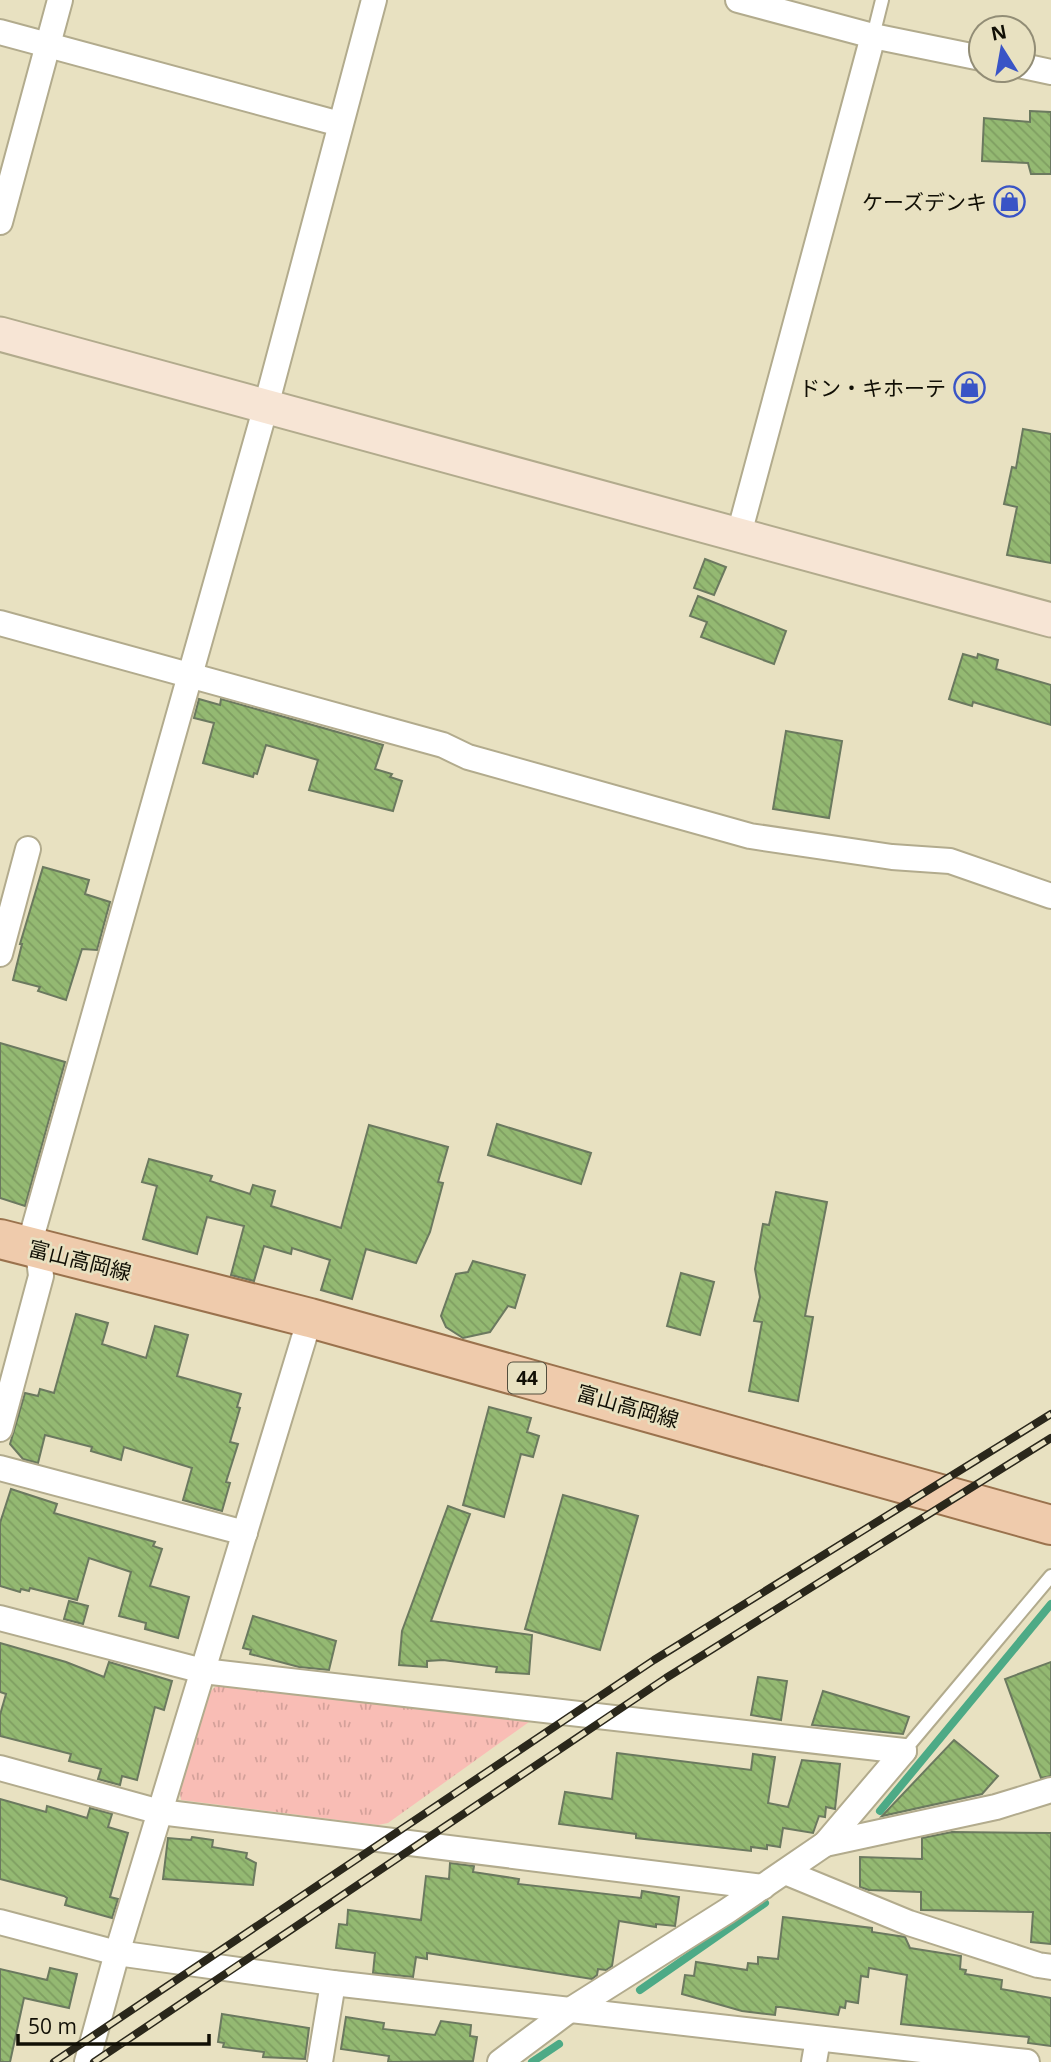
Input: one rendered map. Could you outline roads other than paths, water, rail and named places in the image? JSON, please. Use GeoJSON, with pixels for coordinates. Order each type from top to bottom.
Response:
{"type":"FeatureCollection","features":[{"type":"Feature","properties":{"kind":"main road","name":"富山高岡線"},"geometry":{"type":"LineString","coordinates":[[0,1239],[310,1318],[1051,1525]]}},
{"type":"Feature","properties":{"kind":"street"},"geometry":{"type":"LineString","coordinates":[[0,222],[60,0]]}},
{"type":"Feature","properties":{"kind":"street"},"geometry":{"type":"LineString","coordinates":[[0,1429],[41,1276],[38,1250],[32,1235],[265,406],[374,0]]}},
{"type":"Feature","properties":{"kind":"street"},"geometry":{"type":"LineString","coordinates":[[738,0],[873,36],[967,55]]}},
{"type":"Feature","properties":{"kind":"street"},"geometry":{"type":"LineString","coordinates":[[0,32],[340,124]]}},
{"type":"Feature","properties":{"kind":"street"},"geometry":{"type":"LineString","coordinates":[[739,534],[873,36]]}},
{"type":"Feature","properties":{"kind":"street"},"geometry":{"type":"LineString","coordinates":[[0,334],[1051,620]]}},
{"type":"Feature","properties":{"kind":"street"},"geometry":{"type":"LineString","coordinates":[[0,623],[443,745],[468,757],[750,836],[892,857],[950,861],[1051,896]]}},
{"type":"Feature","properties":{"kind":"street"},"geometry":{"type":"LineString","coordinates":[[0,954],[28,849]]}},
{"type":"Feature","properties":{"kind":"street"},"geometry":{"type":"LineString","coordinates":[[87,2062],[117,1953],[310,1318]]}},
{"type":"Feature","properties":{"kind":"street"},"geometry":{"type":"LineString","coordinates":[[0,1468],[244,1533]]}},
{"type":"Feature","properties":{"kind":"street"},"geometry":{"type":"LineString","coordinates":[[0,1618],[203,1671],[904,1751]]}},
{"type":"Feature","properties":{"kind":"street"},"geometry":{"type":"LineString","coordinates":[[500,2062],[567,2012],[763,1887],[825,1844],[904,1751]]}},
{"type":"Feature","properties":{"kind":"street"},"geometry":{"type":"LineString","coordinates":[[0,1768],[160,1812],[763,1887]]}},
{"type":"Feature","properties":{"kind":"street"},"geometry":{"type":"LineString","coordinates":[[825,1844],[996,1807],[1051,1790]]}},
{"type":"Feature","properties":{"kind":"street"},"geometry":{"type":"LineString","coordinates":[[785,1872],[909,1923],[1051,1967]]}},
{"type":"Feature","properties":{"kind":"street"},"geometry":{"type":"LineString","coordinates":[[0,1922],[117,1953],[567,2012],[816,2051],[1027,2062]]}},
{"type":"Feature","properties":{"kind":"street"},"geometry":{"type":"LineString","coordinates":[[320,2062],[333,1983]]}},
{"type":"Feature","properties":{"kind":"lane"},"geometry":{"type":"LineString","coordinates":[[873,36],[883,0]]}},
{"type":"Feature","properties":{"kind":"lane"},"geometry":{"type":"LineString","coordinates":[[904,1751],[1051,1576]]}},
{"type":"Feature","properties":{"kind":"waterway"},"geometry":{"type":"LineString","coordinates":[[880,1811],[1051,1604]]}},
{"type":"Feature","properties":{"kind":"waterway"},"geometry":{"type":"LineString","coordinates":[[640,1990],[765,1903]]}},
{"type":"Feature","properties":{"kind":"waterway"},"geometry":{"type":"LineString","coordinates":[[532,2062],[559,2044]]}},
{"type":"Feature","properties":{"kind":"railway"},"geometry":{"type":"LineString","coordinates":[[54,2062],[654,1660],[1051,1414]]}},
{"type":"Feature","properties":{"kind":"railway"},"geometry":{"type":"LineString","coordinates":[[94,2062],[666,1678],[1051,1438]]}},
{"type":"Feature","properties":{"kind":"place","name":"ケーズデンキ"},"geometry":{"type":"Point","coordinates":[1010,202]}},
{"type":"Feature","properties":{"kind":"place","name":"ドン・キホーテ"},"geometry":{"type":"Point","coordinates":[969,388]}}]}
